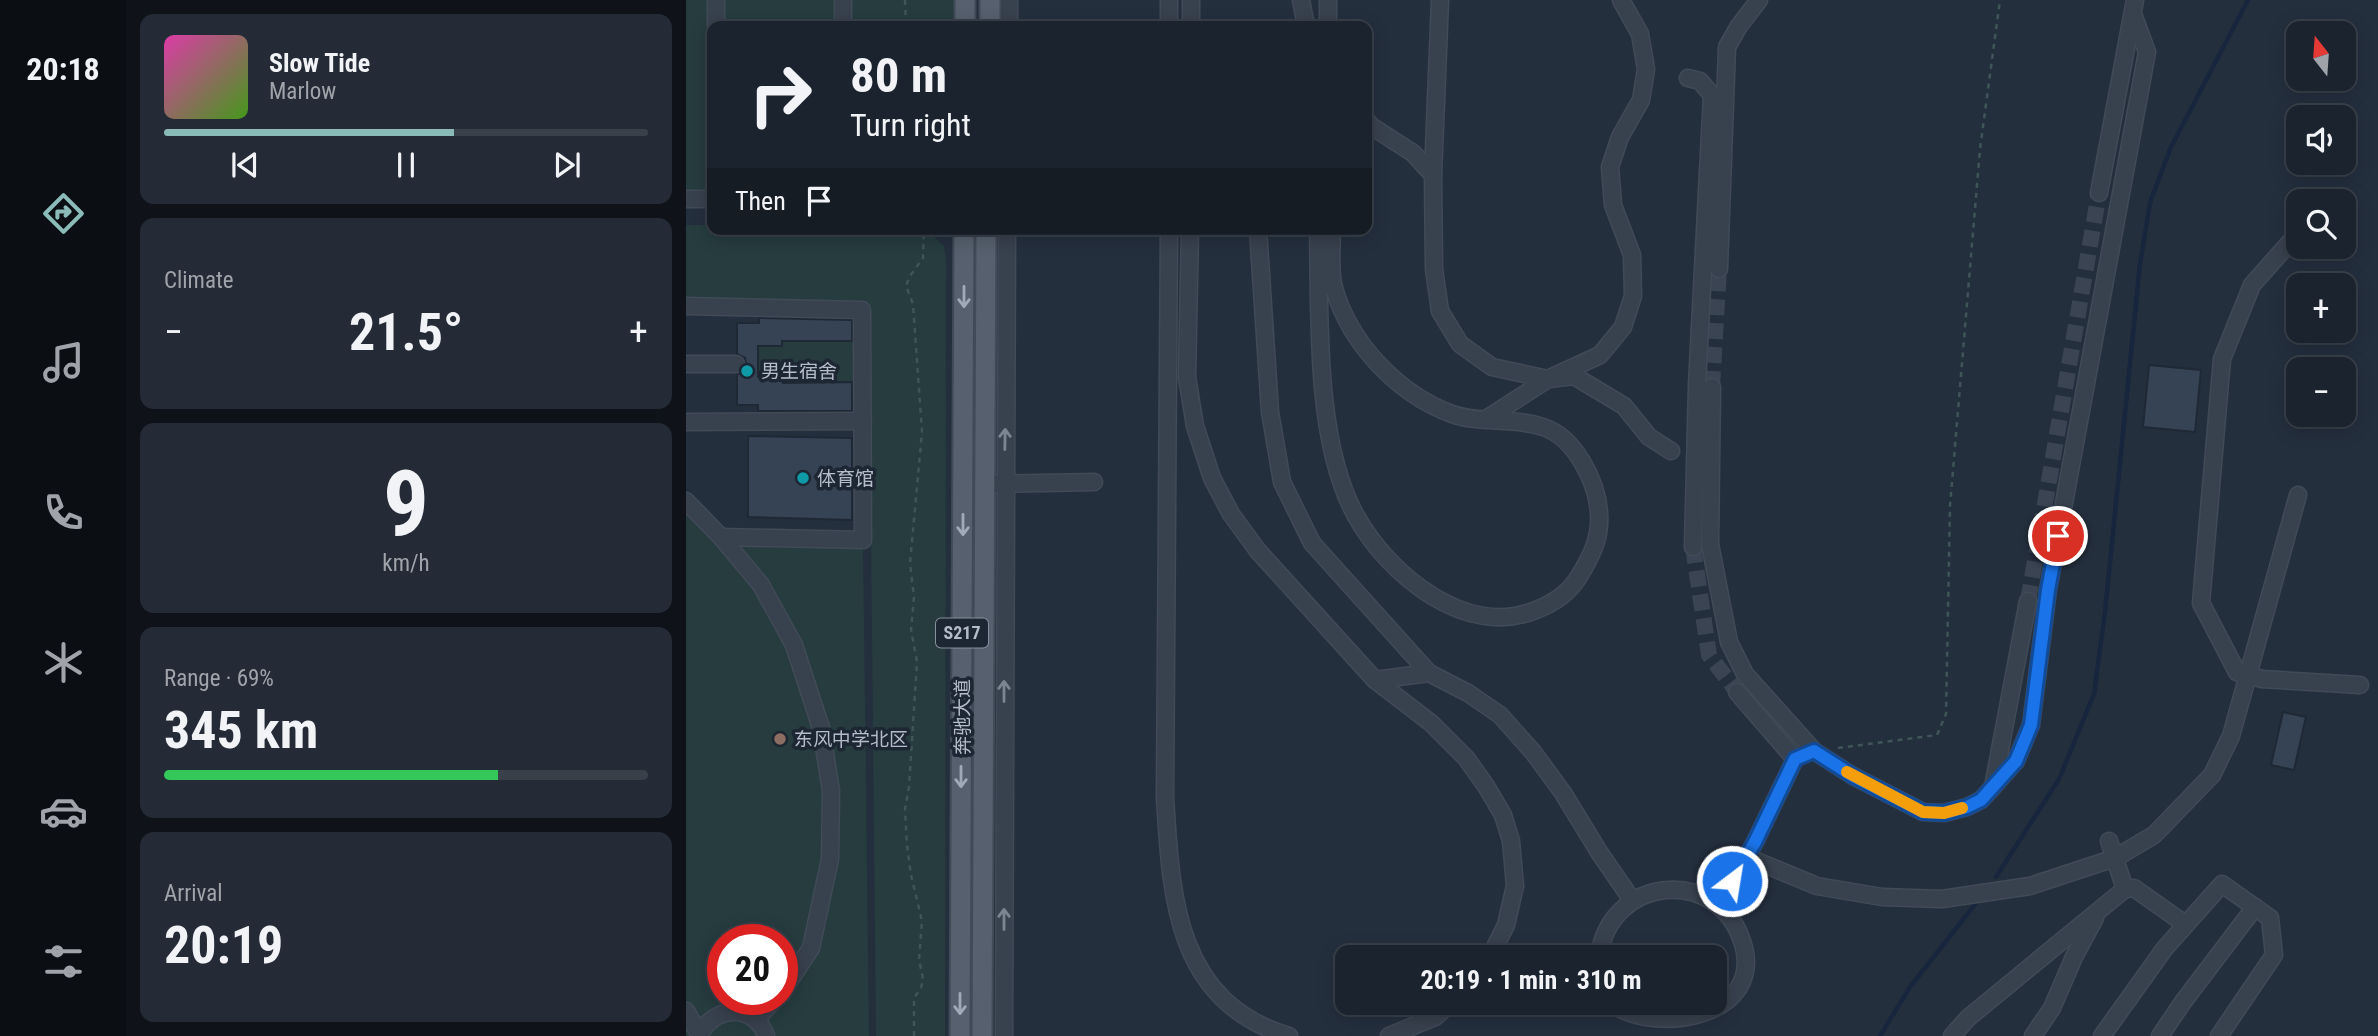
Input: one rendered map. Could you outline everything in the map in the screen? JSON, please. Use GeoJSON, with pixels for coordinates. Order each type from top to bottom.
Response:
{"type":"FeatureCollection","features":[{"type":"Feature","properties":{"kind":"main road"},"geometry":{"type":"LineString","coordinates":[[965,0],[965,21]]}},
{"type":"Feature","properties":{"kind":"main road"},"geometry":{"type":"LineString","coordinates":[[990,0],[990,21]]}},
{"type":"Feature","properties":{"kind":"main road","name":"奔驰大道"},"geometry":{"type":"LineString","coordinates":[[960,1036],[964,235]]}},
{"type":"Feature","properties":{"kind":"main road","name":"奔驰大道"},"geometry":{"type":"LineString","coordinates":[[982,1036],[995,484],[986,356],[986,235]]}},
{"type":"Feature","properties":{"kind":"street"},"geometry":{"type":"LineString","coordinates":[[716,0],[716,21]]}},
{"type":"Feature","properties":{"kind":"street"},"geometry":{"type":"LineString","coordinates":[[843,0],[844,21]]}},
{"type":"Feature","properties":{"kind":"street"},"geometry":{"type":"LineString","coordinates":[[1009,0],[1009,21]]}},
{"type":"Feature","properties":{"kind":"street"},"geometry":{"type":"LineString","coordinates":[[1169,0],[1169,21]]}},
{"type":"Feature","properties":{"kind":"street"},"geometry":{"type":"LineString","coordinates":[[1191,0],[1191,21]]}},
{"type":"Feature","properties":{"kind":"street"},"geometry":{"type":"LineString","coordinates":[[1301,0],[1305,21]]}},
{"type":"Feature","properties":{"kind":"street"},"geometry":{"type":"LineString","coordinates":[[1328,0],[1328,21]]}},
{"type":"Feature","properties":{"kind":"street"},"geometry":{"type":"LineString","coordinates":[[1440,0],[1433,174],[1434,269],[1440,311],[1460,344],[1492,368],[1548,379],[1574,376],[1624,406],[1648,437],[1671,451]]}},
{"type":"Feature","properties":{"kind":"street"},"geometry":{"type":"LineString","coordinates":[[1486,419],[1548,379],[1600,355],[1623,327],[1633,296],[1632,254],[1613,205],[1610,167],[1620,137],[1641,100],[1646,69],[1640,34],[1620,0]]}},
{"type":"Feature","properties":{"kind":"street"},"geometry":{"type":"LineString","coordinates":[[1719,268],[1727,47],[1759,0]]}},
{"type":"Feature","properties":{"kind":"street"},"geometry":{"type":"LineString","coordinates":[[1712,387],[1710,544],[1729,642],[1745,674],[1814,751],[1853,776],[1923,812],[1944,813],[1981,800],[2016,761],[2031,725],[2048,590],[2147,52],[2134,7]]}},
{"type":"Feature","properties":{"kind":"street"},"geometry":{"type":"LineString","coordinates":[[2099,192],[2134,7]]}},
{"type":"Feature","properties":{"kind":"street"},"geometry":{"type":"LineString","coordinates":[[1688,78],[1700,81],[1712,95],[1725,119]]}},
{"type":"Feature","properties":{"kind":"street"},"geometry":{"type":"LineString","coordinates":[[1693,547],[1712,95]]}},
{"type":"Feature","properties":{"kind":"street"},"geometry":{"type":"LineString","coordinates":[[1372,127],[1413,153],[1433,174]]}},
{"type":"Feature","properties":{"kind":"street"},"geometry":{"type":"LineString","coordinates":[[686,199],[707,199]]}},
{"type":"Feature","properties":{"kind":"street"},"geometry":{"type":"LineString","coordinates":[[1004,1036],[995,484],[1006,356],[1007,235]]}},
{"type":"Feature","properties":{"kind":"street"},"geometry":{"type":"LineString","coordinates":[[1168,235],[1165,797],[1172,891],[1183,938],[1200,970],[1225,1000],[1254,1022],[1289,1036]]}},
{"type":"Feature","properties":{"kind":"street"},"geometry":{"type":"LineString","coordinates":[[1190,235],[1187,377],[1195,426],[1212,478],[1231,514],[1258,551],[1375,680],[1430,723],[1466,758],[1503,815],[1511,841],[1515,886],[1506,925],[1496,945]]}},
{"type":"Feature","properties":{"kind":"street"},"geometry":{"type":"LineString","coordinates":[[1258,235],[1270,412],[1282,482],[1312,543],[1429,673],[1468,693],[1500,715],[1533,752],[1563,793],[1632,900]]}},
{"type":"Feature","properties":{"kind":"street"},"geometry":{"type":"LineString","coordinates":[[1318,235],[1326,414],[1340,481],[1356,516],[1375,542],[1415,584],[1442,603],[1500,618],[1526,615],[1555,603],[1574,584],[1599,537],[1599,512],[1592,481],[1581,458],[1564,441],[1544,427],[1453,414],[1416,395],[1390,377],[1355,337],[1334,287],[1332,235]]}},
{"type":"Feature","properties":{"kind":"street"},"geometry":{"type":"LineString","coordinates":[[2286,247],[2252,285],[2222,359],[2202,603],[2237,673],[2262,678],[2360,685]]}},
{"type":"Feature","properties":{"kind":"street"},"geometry":{"type":"LineString","coordinates":[[686,306],[862,310],[863,540],[721,537]]}},
{"type":"Feature","properties":{"kind":"street"},"geometry":{"type":"LineString","coordinates":[[986,356],[1006,356]]}},
{"type":"Feature","properties":{"kind":"street"},"geometry":{"type":"LineString","coordinates":[[686,364],[737,364]]}},
{"type":"Feature","properties":{"kind":"street"},"geometry":{"type":"LineString","coordinates":[[686,422],[863,421]]}},
{"type":"Feature","properties":{"kind":"street"},"geometry":{"type":"LineString","coordinates":[[995,484],[1094,482]]}},
{"type":"Feature","properties":{"kind":"street"},"geometry":{"type":"LineString","coordinates":[[1747,857],[1817,886],[1882,897],[1942,899],[2030,886],[2115,858],[2154,835],[2212,775],[2231,736],[2298,495]]}},
{"type":"Feature","properties":{"kind":"street"},"geometry":{"type":"LineString","coordinates":[[686,501],[721,537],[761,585],[794,645],[821,729],[831,791],[830,859],[811,948],[798,968]]}},
{"type":"Feature","properties":{"kind":"street"},"geometry":{"type":"LineString","coordinates":[[1993,787],[2028,601]]}},
{"type":"Feature","properties":{"kind":"street"},"geometry":{"type":"LineString","coordinates":[[1375,680],[1429,673]]}},
{"type":"Feature","properties":{"kind":"street"},"geometry":{"type":"LineString","coordinates":[[1737,692],[1795,759]]}},
{"type":"Feature","properties":{"kind":"street"},"geometry":{"type":"LineString","coordinates":[[1718,905],[1747,857],[1795,759],[1814,751]]}},
{"type":"Feature","properties":{"kind":"street"},"geometry":{"type":"LineString","coordinates":[[2109,841],[2125,889]]}},
{"type":"Feature","properties":{"kind":"street"},"geometry":{"type":"LineString","coordinates":[[2102,1036],[2185,924],[2222,884],[2270,919],[2274,955],[2219,1036]]}},
{"type":"Feature","properties":{"kind":"street"},"geometry":{"type":"LineString","coordinates":[[1952,1036],[1968,1018],[2125,889],[2134,888],[2185,924]]}},
{"type":"Feature","properties":{"kind":"street"},"geometry":{"type":"LineString","coordinates":[[1600,945],[1610,922],[1632,900],[1665,889],[1700,894],[1718,905],[1730,917],[1742,942],[1745,968],[1739,991],[1724,1014],[1681,1033],[1643,1030],[1621,1015]]}},
{"type":"Feature","properties":{"kind":"street"},"geometry":{"type":"LineString","coordinates":[[2160,1036],[2255,908]]}},
{"type":"Feature","properties":{"kind":"street"},"geometry":{"type":"LineString","coordinates":[[2033,1036],[2052,1008],[2074,957],[2100,909]]}},
{"type":"Feature","properties":{"kind":"street"},"geometry":{"type":"LineString","coordinates":[[686,1011],[699,1035],[711,1018],[734,1011],[746,1013],[756,1020],[766,1036]]}},
{"type":"Feature","properties":{"kind":"street"},"geometry":{"type":"LineString","coordinates":[[756,1020],[761,1015]]}},
{"type":"Feature","properties":{"kind":"street"},"geometry":{"type":"LineString","coordinates":[[1389,1036],[1437,1015]]}},
{"type":"Feature","properties":{"kind":"path"},"geometry":{"type":"LineString","coordinates":[[905,0],[906,21]]}},
{"type":"Feature","properties":{"kind":"path"},"geometry":{"type":"LineString","coordinates":[[1814,751],[1937,735],[1946,714],[1950,506],[1980,149],[2000,0]]}},
{"type":"Feature","properties":{"kind":"path"},"geometry":{"type":"LineString","coordinates":[[914,1036],[914,998],[923,979],[919,960],[922,921],[911,875],[905,809],[909,787],[917,662],[911,630],[914,597],[909,563],[922,432],[914,304],[906,286],[923,258],[924,235]]}},
{"type":"Feature","properties":{"kind":"green space"},"geometry":{"type":"Polygon","coordinates":[[[686,0],[965,0],[965,21],[707,21],[707,199],[686,199],[686,0]]]}},
{"type":"Feature","properties":{"kind":"green space"},"geometry":{"type":"Polygon","coordinates":[[[686,225],[707,225],[707,235],[932,235],[944,246],[945,1036],[876,1036],[871,538],[863,540],[862,310],[686,306],[686,225]]]}},
{"type":"Feature","properties":{"kind":"green space"},"geometry":{"type":"Polygon","coordinates":[[[782,341],[858,341],[859,382],[783,383],[783,377],[758,377],[758,346],[782,346],[782,341]]]}},
{"type":"Feature","properties":{"kind":"green space"},"geometry":{"type":"Polygon","coordinates":[[[686,501],[721,537],[863,540],[869,1036],[686,1036],[686,501]]]}},
{"type":"Feature","properties":{"kind":"building","name":"男生宿舍"},"geometry":{"type":"Polygon","coordinates":[[[759,318],[852,320],[852,341],[782,341],[782,346],[758,346],[758,377],[783,377],[783,383],[852,382],[852,411],[758,411],[758,405],[737,405],[737,374],[742,373],[746,365],[745,358],[737,354],[737,323],[759,323],[759,318]]]}},
{"type":"Feature","properties":{"kind":"building"},"geometry":{"type":"Polygon","coordinates":[[[2149,365],[2201,370],[2195,432],[2143,427],[2149,365]]]}},
{"type":"Feature","properties":{"kind":"building","name":"体育馆"},"geometry":{"type":"Polygon","coordinates":[[[748,436],[852,438],[852,520],[748,517],[748,436]]]}},
{"type":"Feature","properties":{"kind":"building"},"geometry":{"type":"Polygon","coordinates":[[[2283,712],[2306,717],[2294,770],[2271,765],[2283,712]]]}},
{"type":"Feature","properties":{"kind":"waterway"},"geometry":{"type":"LineString","coordinates":[[1996,877],[2059,779],[2094,694],[2105,612],[2140,264],[2150,203],[2170,149],[2248,0]]}},
{"type":"Feature","properties":{"kind":"waterway"},"geometry":{"type":"LineString","coordinates":[[1880,1036],[1910,987],[1980,898]]}},
{"type":"Feature","properties":{"kind":"tunnel"},"geometry":{"type":"LineString","coordinates":[[2028,601],[2099,193]]}},
{"type":"Feature","properties":{"kind":"tunnel"},"geometry":{"type":"LineString","coordinates":[[1712,387],[1719,269]]}},
{"type":"Feature","properties":{"kind":"tunnel"},"geometry":{"type":"LineString","coordinates":[[1693,547],[1709,655],[1737,692]]}},
{"type":"Feature","properties":{"kind":"slow traffic"},"geometry":{"type":"LineString","coordinates":[[1847,772],[1923,812],[1944,813],[1962,808]]}},
{"type":"Feature","properties":{"kind":"place","name":"男生宿舍"},"geometry":{"type":"Point","coordinates":[747,371]}},
{"type":"Feature","properties":{"kind":"place","name":"体育馆"},"geometry":{"type":"Point","coordinates":[803,478]}},
{"type":"Feature","properties":{"kind":"place","name":"东风中学北区"},"geometry":{"type":"Point","coordinates":[780,739]}},
{"type":"Feature","properties":{"kind":"route"},"geometry":{"type":"LineString","coordinates":[[1732,881],[1755,842],[1795,759],[1814,751],[1853,776],[1923,812],[1944,813],[1981,800],[2016,761],[2031,725],[2048,590],[2058,536]]}}]}
